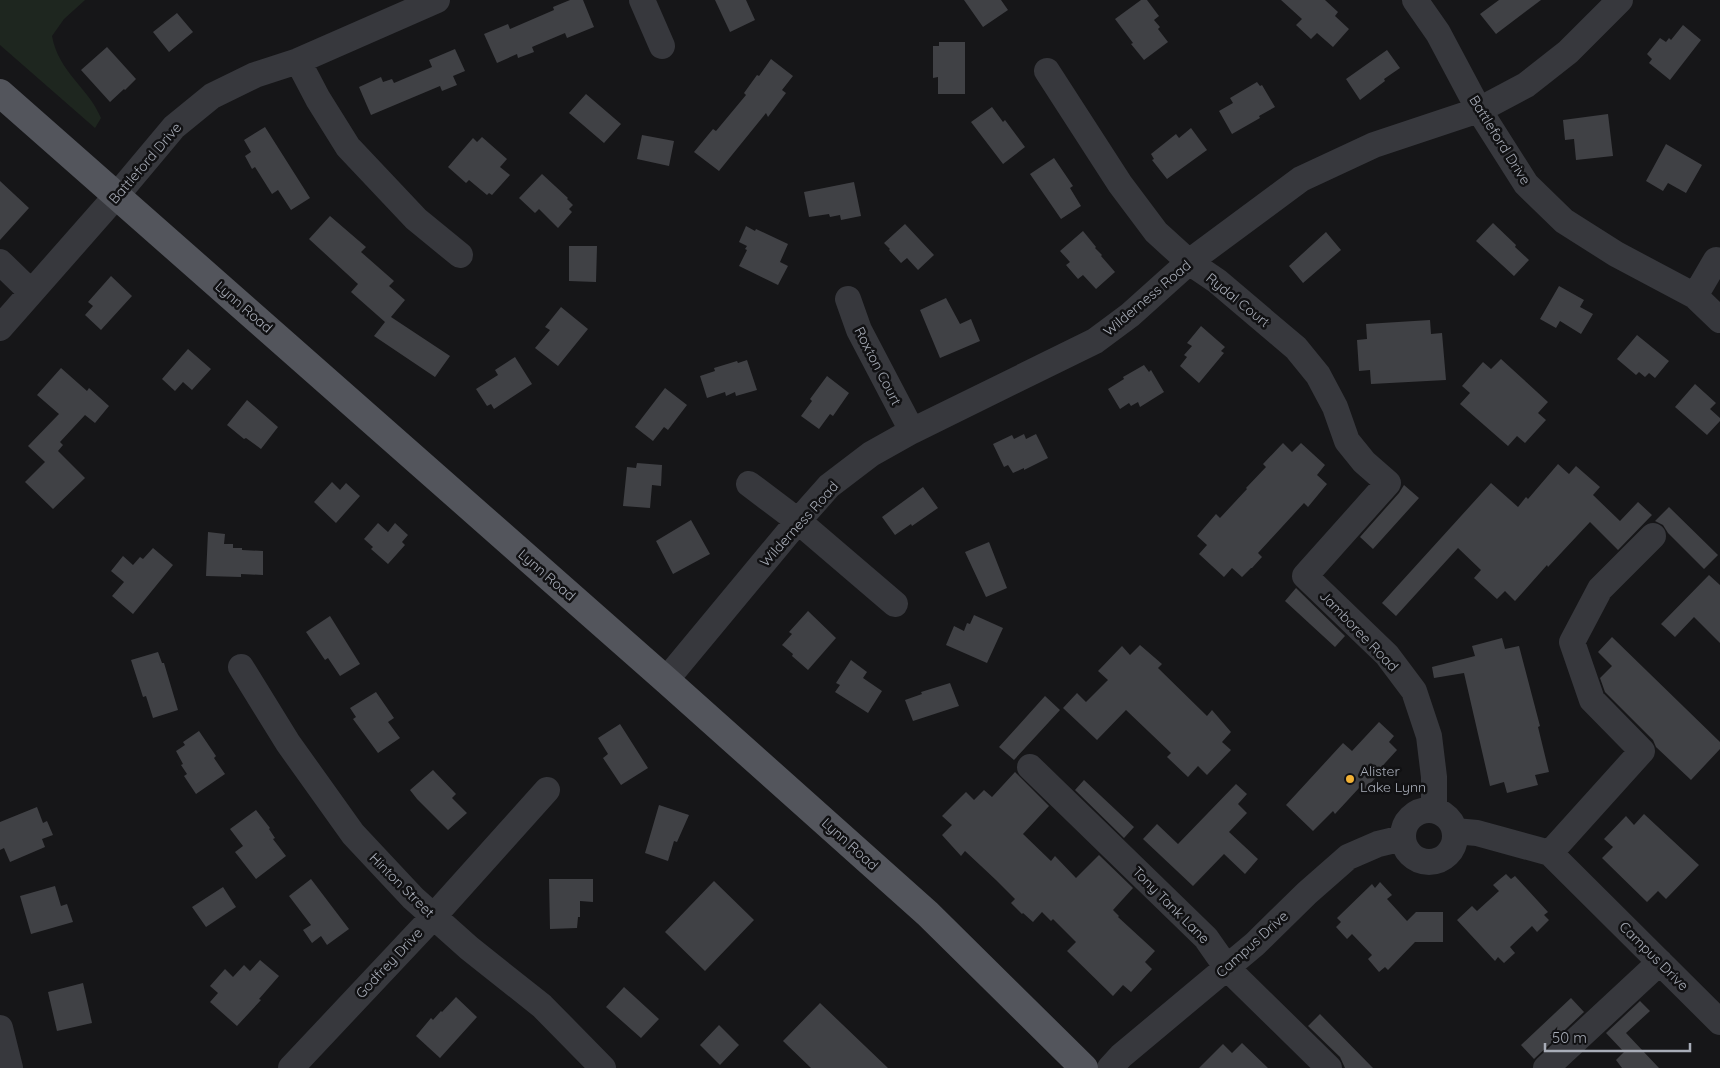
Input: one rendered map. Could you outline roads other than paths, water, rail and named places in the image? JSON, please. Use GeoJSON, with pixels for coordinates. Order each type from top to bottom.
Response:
{"type":"FeatureCollection","features":[{"type":"Feature","properties":{"kind":"main road","name":"Lynn Road"},"geometry":{"type":"LineString","coordinates":[[0,93],[666,680],[928,914],[1084,1068]]}},
{"type":"Feature","properties":{"kind":"street","name":"Battleford Drive"},"geometry":{"type":"LineString","coordinates":[[0,328],[117,195],[174,126],[212,96],[255,75],[298,61],[437,0]]}},
{"type":"Feature","properties":{"kind":"street"},"geometry":{"type":"LineString","coordinates":[[642,0],[662,46]]}},
{"type":"Feature","properties":{"kind":"street","name":"Battleford Drive"},"geometry":{"type":"LineString","coordinates":[[1415,0],[1438,33],[1479,110],[1526,184],[1564,221],[1616,254],[1695,296],[1720,320]]}},
{"type":"Feature","properties":{"kind":"street","name":"Wilderness Road"},"geometry":{"type":"LineString","coordinates":[[666,680],[829,486],[870,454],[912,431],[1095,341],[1130,315],[1190,262],[1301,179],[1374,145],[1479,110],[1526,85],[1568,52],[1620,0]]}},
{"type":"Feature","properties":{"kind":"street"},"geometry":{"type":"LineString","coordinates":[[298,61],[318,99],[348,147],[416,219],[460,255]]}},
{"type":"Feature","properties":{"kind":"street","name":"Rydal Court"},"geometry":{"type":"LineString","coordinates":[[1047,70],[1120,184],[1156,232],[1190,262],[1217,280],[1296,348],[1318,375],[1335,407],[1347,441],[1364,462],[1388,484]]}},
{"type":"Feature","properties":{"kind":"street"},"geometry":{"type":"LineString","coordinates":[[1695,296],[1716,260]]}},
{"type":"Feature","properties":{"kind":"street"},"geometry":{"type":"LineString","coordinates":[[0,262],[31,292]]}},
{"type":"Feature","properties":{"kind":"street","name":"Roxton Court"},"geometry":{"type":"LineString","coordinates":[[848,299],[858,330],[912,431]]}},
{"type":"Feature","properties":{"kind":"street"},"geometry":{"type":"LineString","coordinates":[[749,484],[798,521],[895,604]]}},
{"type":"Feature","properties":{"kind":"street","name":"Jamboree Road"},"geometry":{"type":"LineString","coordinates":[[1388,484],[1305,576],[1387,656],[1414,691],[1429,736],[1434,777],[1434,809]]}},
{"type":"Feature","properties":{"kind":"street"},"geometry":{"type":"LineString","coordinates":[[1550,853],[1642,751],[1592,700],[1572,642],[1600,589],[1653,536]]}},
{"type":"Feature","properties":{"kind":"street","name":"Hinton Street"},"geometry":{"type":"LineString","coordinates":[[241,667],[288,744],[353,834],[413,898],[542,1006],[603,1068]]}},
{"type":"Feature","properties":{"kind":"street","name":"Tony Tank Lane"},"geometry":{"type":"LineString","coordinates":[[1030,767],[1206,938],[1226,968],[1329,1068]]}},
{"type":"Feature","properties":{"kind":"street","name":"Godfrey Drive"},"geometry":{"type":"LineString","coordinates":[[291,1068],[433,916],[546,790]]}},
{"type":"Feature","properties":{"kind":"street"},"geometry":{"type":"LineString","coordinates":[[1434,809],[1448,818],[1455,831],[1455,841],[1452,850],[1435,862],[1421,861],[1413,857],[1408,852],[1402,838],[1405,825],[1409,819],[1416,813],[1434,809]]}},
{"type":"Feature","properties":{"kind":"street","name":"Campus Drive"},"geometry":{"type":"LineString","coordinates":[[1455,831],[1477,833],[1550,853],[1720,1022]]}},
{"type":"Feature","properties":{"kind":"street","name":"Campus Drive"},"geometry":{"type":"LineString","coordinates":[[1110,1068],[1121,1056],[1255,944],[1307,893],[1348,857],[1378,844],[1402,838]]}},
{"type":"Feature","properties":{"kind":"street"},"geometry":{"type":"LineString","coordinates":[[1546,1068],[1660,962]]}},
{"type":"Feature","properties":{"kind":"street"},"geometry":{"type":"LineString","coordinates":[[0,1028],[10,1068]]}},
{"type":"Feature","properties":{"kind":"place","name":"Alister Lake Lynn"},"geometry":{"type":"Point","coordinates":[1350,779]}}]}
